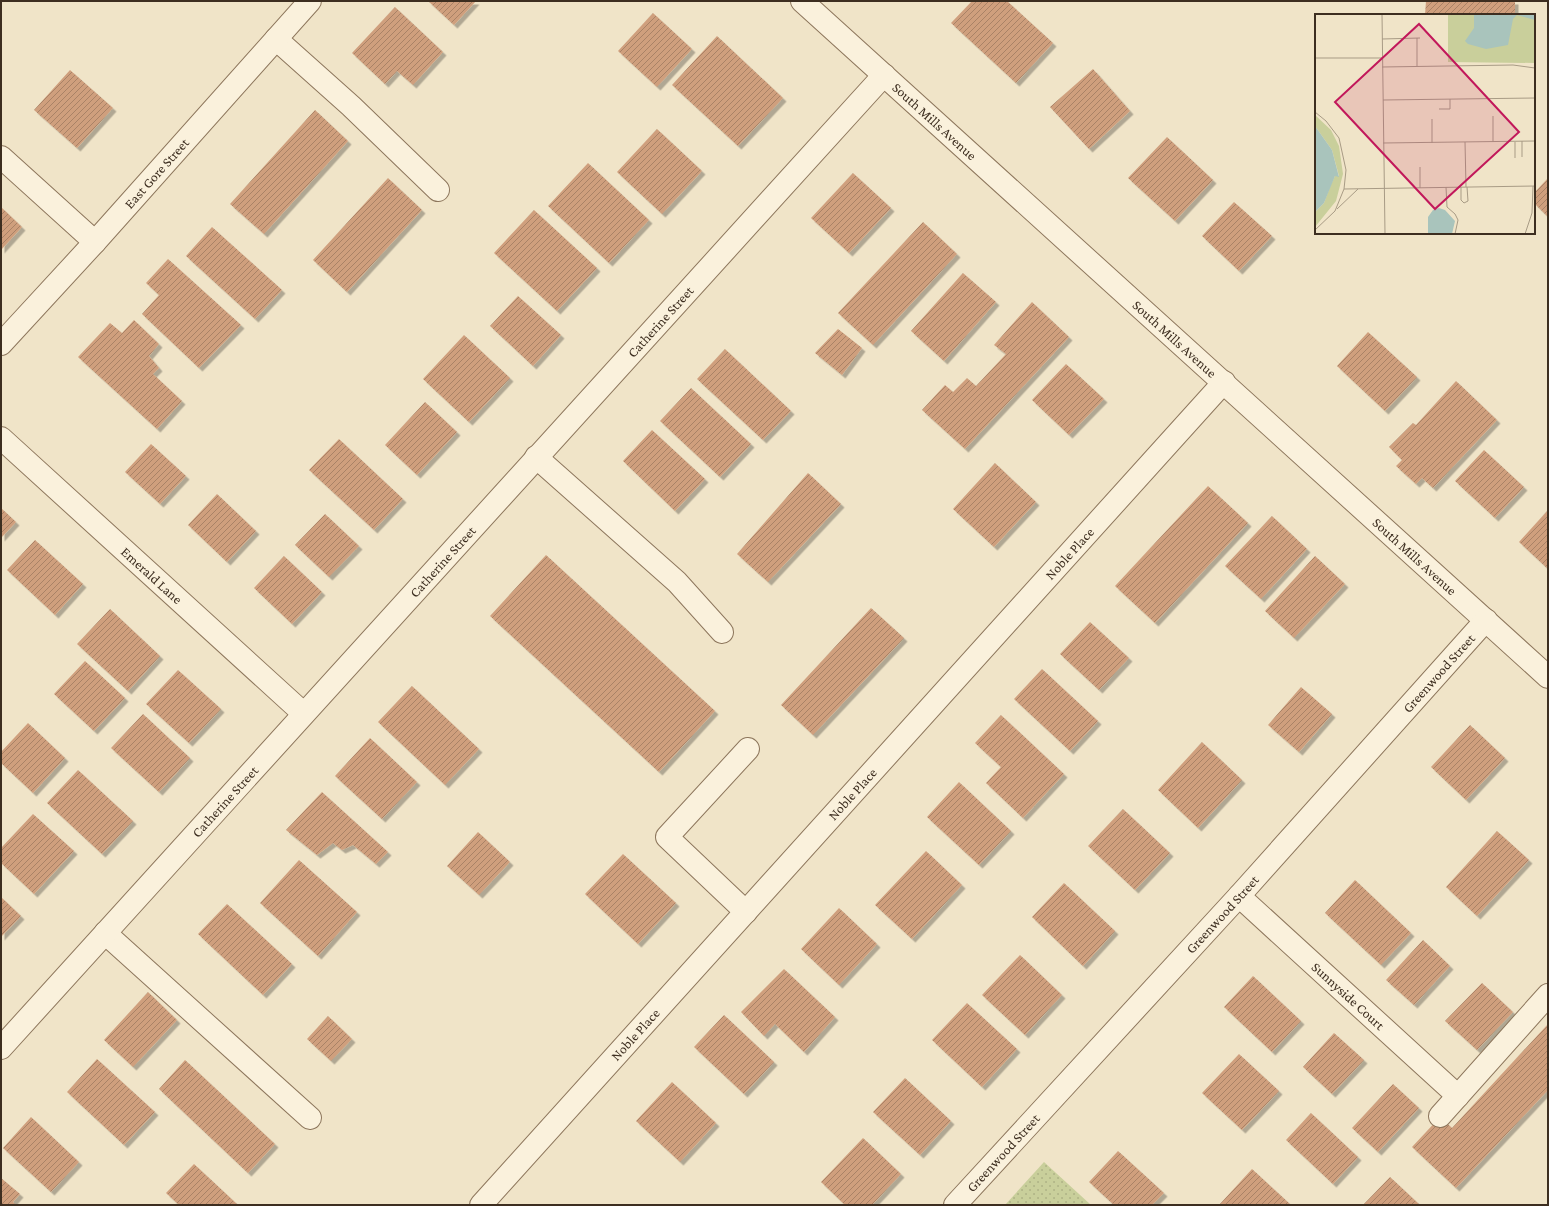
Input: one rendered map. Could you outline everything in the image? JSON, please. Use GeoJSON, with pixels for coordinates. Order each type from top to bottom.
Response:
{"type":"FeatureCollection","features":[{"type":"Feature","properties":{"kind":"street","name":"East Gore Street"},"geometry":{"type":"LineString","coordinates":[[1,344],[95,242],[310,1]]}},
{"type":"Feature","properties":{"kind":"street","name":"South Mills Avenue"},"geometry":{"type":"LineString","coordinates":[[802,1],[1548,677]]}},
{"type":"Feature","properties":{"kind":"street"},"geometry":{"type":"LineString","coordinates":[[276,39],[351,106],[438,190]]}},
{"type":"Feature","properties":{"kind":"street","name":"Catherine Street"},"geometry":{"type":"LineString","coordinates":[[1,1048],[303,713],[884,75]]}},
{"type":"Feature","properties":{"kind":"street"},"geometry":{"type":"LineString","coordinates":[[1,157],[95,242]]}},
{"type":"Feature","properties":{"kind":"street","name":"Noble Place"},"geometry":{"type":"LineString","coordinates":[[481,1205],[1224,382]]}},
{"type":"Feature","properties":{"kind":"street","name":"Emerald Lane"},"geometry":{"type":"LineString","coordinates":[[1,438],[303,713]]}},
{"type":"Feature","properties":{"kind":"street"},"geometry":{"type":"LineString","coordinates":[[536,457],[677,582],[722,632]]}},
{"type":"Feature","properties":{"kind":"street","name":"Greenwood Street"},"geometry":{"type":"LineString","coordinates":[[955,1205],[1239,896],[1486,620]]}},
{"type":"Feature","properties":{"kind":"street"},"geometry":{"type":"LineString","coordinates":[[746,912],[667,837],[748,748]]}},
{"type":"Feature","properties":{"kind":"street","name":"Sunnyside Court"},"geometry":{"type":"LineString","coordinates":[[1239,896],[1458,1096]]}},
{"type":"Feature","properties":{"kind":"street"},"geometry":{"type":"LineString","coordinates":[[105,933],[310,1118]]}},
{"type":"Feature","properties":{"kind":"street"},"geometry":{"type":"LineString","coordinates":[[1440,1116],[1548,995]]}},
{"type":"Feature","properties":{"kind":"green space"},"geometry":{"type":"Polygon","coordinates":[[[1044,1162],[1091,1205],[1005,1205],[1044,1162]]]}},
{"type":"Feature","properties":{"kind":"building"},"geometry":{"type":"Polygon","coordinates":[[[428,1],[476,1],[454,25],[428,1]]]}},
{"type":"Feature","properties":{"kind":"building"},"geometry":{"type":"Polygon","coordinates":[[[972,1],[1007,1],[1053,43],[1016,83],[951,23],[972,1]]]}},
{"type":"Feature","properties":{"kind":"building"},"geometry":{"type":"Polygon","coordinates":[[[1426,1],[1515,1],[1515,14],[1425,14],[1426,1]]]}},
{"type":"Feature","properties":{"kind":"building"},"geometry":{"type":"Polygon","coordinates":[[[395,7],[443,52],[413,85],[397,71],[385,84],[352,53],[395,7]]]}},
{"type":"Feature","properties":{"kind":"building"},"geometry":{"type":"Polygon","coordinates":[[[653,13],[692,49],[657,87],[618,51],[653,13]]]}},
{"type":"Feature","properties":{"kind":"building"},"geometry":{"type":"Polygon","coordinates":[[[1315,13],[1364,13],[1364,14],[1315,13]]]}},
{"type":"Feature","properties":{"kind":"building"},"geometry":{"type":"Polygon","coordinates":[[[717,36],[783,98],[738,146],[672,85],[717,36]]]}},
{"type":"Feature","properties":{"kind":"building"},"geometry":{"type":"Polygon","coordinates":[[[1093,69],[1130,111],[1089,149],[1050,107],[1093,69]]]}},
{"type":"Feature","properties":{"kind":"building"},"geometry":{"type":"Polygon","coordinates":[[[70,70],[113,108],[77,148],[34,110],[70,70]]]}},
{"type":"Feature","properties":{"kind":"building"},"geometry":{"type":"Polygon","coordinates":[[[315,110],[348,141],[264,234],[230,204],[315,110]]]}},
{"type":"Feature","properties":{"kind":"building"},"geometry":{"type":"Polygon","coordinates":[[[657,129],[702,171],[662,214],[617,172],[657,129]]]}},
{"type":"Feature","properties":{"kind":"building"},"geometry":{"type":"Polygon","coordinates":[[[1167,137],[1213,180],[1175,221],[1128,178],[1167,137]]]}},
{"type":"Feature","properties":{"kind":"building"},"geometry":{"type":"Polygon","coordinates":[[[588,163],[649,220],[609,263],[548,206],[588,163]]]}},
{"type":"Feature","properties":{"kind":"building"},"geometry":{"type":"Polygon","coordinates":[[[853,173],[891,208],[849,253],[811,218],[853,173]]]}},
{"type":"Feature","properties":{"kind":"building"},"geometry":{"type":"Polygon","coordinates":[[[388,178],[422,210],[347,292],[313,260],[388,178]]]}},
{"type":"Feature","properties":{"kind":"building"},"geometry":{"type":"Polygon","coordinates":[[[1548,178],[1548,217],[1535,204],[1535,192],[1548,178]]]}},
{"type":"Feature","properties":{"kind":"building"},"geometry":{"type":"Polygon","coordinates":[[[1234,202],[1272,236],[1239,271],[1202,236],[1234,202]]]}},
{"type":"Feature","properties":{"kind":"building"},"geometry":{"type":"Polygon","coordinates":[[[1,207],[22,227],[1,250],[1,207]]]}},
{"type":"Feature","properties":{"kind":"building"},"geometry":{"type":"Polygon","coordinates":[[[534,210],[597,268],[557,311],[494,253],[534,210]]]}},
{"type":"Feature","properties":{"kind":"building"},"geometry":{"type":"Polygon","coordinates":[[[923,222],[957,254],[873,345],[838,313],[923,222]]]}},
{"type":"Feature","properties":{"kind":"building"},"geometry":{"type":"Polygon","coordinates":[[[212,227],[282,290],[255,319],[186,256],[212,227]]]}},
{"type":"Feature","properties":{"kind":"building"},"geometry":{"type":"Polygon","coordinates":[[[168,259],[241,325],[199,368],[142,314],[159,295],[146,283],[168,259]]]}},
{"type":"Feature","properties":{"kind":"building"},"geometry":{"type":"Polygon","coordinates":[[[963,273],[996,302],[944,361],[911,331],[963,273]]]}},
{"type":"Feature","properties":{"kind":"building"},"geometry":{"type":"Polygon","coordinates":[[[518,296],[561,335],[533,366],[490,326],[518,296]]]}},
{"type":"Feature","properties":{"kind":"building"},"geometry":{"type":"Polygon","coordinates":[[[1032,302],[1069,337],[965,449],[922,410],[945,385],[953,392],[967,378],[976,386],[1006,354],[994,345],[1032,302]]]}},
{"type":"Feature","properties":{"kind":"building"},"geometry":{"type":"Polygon","coordinates":[[[134,320],[159,344],[149,356],[159,368],[153,374],[182,401],[157,429],[78,357],[110,323],[122,333],[134,320]]]}},
{"type":"Feature","properties":{"kind":"building"},"geometry":{"type":"Polygon","coordinates":[[[838,329],[862,348],[842,375],[815,353],[838,329]]]}},
{"type":"Feature","properties":{"kind":"building"},"geometry":{"type":"Polygon","coordinates":[[[1368,332],[1417,377],[1385,411],[1337,366],[1368,332]]]}},
{"type":"Feature","properties":{"kind":"building"},"geometry":{"type":"Polygon","coordinates":[[[464,335],[510,378],[469,422],[423,379],[464,335]]]}},
{"type":"Feature","properties":{"kind":"building"},"geometry":{"type":"Polygon","coordinates":[[[725,349],[791,411],[763,440],[697,379],[725,349]]]}},
{"type":"Feature","properties":{"kind":"building"},"geometry":{"type":"Polygon","coordinates":[[[1066,364],[1104,399],[1069,435],[1032,400],[1066,364]]]}},
{"type":"Feature","properties":{"kind":"building"},"geometry":{"type":"Polygon","coordinates":[[[1456,381],[1497,420],[1433,488],[1422,478],[1416,484],[1396,466],[1402,460],[1389,447],[1413,423],[1416,425],[1456,381]]]}},
{"type":"Feature","properties":{"kind":"building"},"geometry":{"type":"Polygon","coordinates":[[[691,388],[751,444],[720,477],[660,421],[691,388]]]}},
{"type":"Feature","properties":{"kind":"building"},"geometry":{"type":"Polygon","coordinates":[[[425,402],[457,432],[417,475],[385,445],[425,402]]]}},
{"type":"Feature","properties":{"kind":"building"},"geometry":{"type":"Polygon","coordinates":[[[652,430],[705,479],[675,511],[623,461],[652,430]]]}},
{"type":"Feature","properties":{"kind":"building"},"geometry":{"type":"Polygon","coordinates":[[[339,439],[403,499],[374,530],[309,470],[339,439]]]}},
{"type":"Feature","properties":{"kind":"building"},"geometry":{"type":"Polygon","coordinates":[[[151,444],[186,476],[160,504],[125,472],[151,444]]]}},
{"type":"Feature","properties":{"kind":"building"},"geometry":{"type":"Polygon","coordinates":[[[1484,450],[1524,487],[1495,518],[1455,481],[1484,450]]]}},
{"type":"Feature","properties":{"kind":"building"},"geometry":{"type":"Polygon","coordinates":[[[995,463],[1036,502],[994,547],[953,509],[995,463]]]}},
{"type":"Feature","properties":{"kind":"building"},"geometry":{"type":"Polygon","coordinates":[[[808,473],[841,504],[768,582],[737,554],[808,473]]]}},
{"type":"Feature","properties":{"kind":"building"},"geometry":{"type":"Polygon","coordinates":[[[1208,486],[1248,523],[1155,623],[1115,586],[1208,486]]]}},
{"type":"Feature","properties":{"kind":"building"},"geometry":{"type":"Polygon","coordinates":[[[217,494],[256,531],[227,562],[188,525],[217,494]]]}},
{"type":"Feature","properties":{"kind":"building"},"geometry":{"type":"Polygon","coordinates":[[[1,508],[16,522],[1,538],[1,508]]]}},
{"type":"Feature","properties":{"kind":"building"},"geometry":{"type":"Polygon","coordinates":[[[1548,510],[1548,569],[1519,542],[1548,510]]]}},
{"type":"Feature","properties":{"kind":"building"},"geometry":{"type":"Polygon","coordinates":[[[325,514],[359,546],[329,577],[295,545],[325,514]]]}},
{"type":"Feature","properties":{"kind":"building"},"geometry":{"type":"Polygon","coordinates":[[[1272,516],[1307,549],[1261,599],[1225,566],[1272,516]]]}},
{"type":"Feature","properties":{"kind":"building"},"geometry":{"type":"Polygon","coordinates":[[[35,540],[83,584],[55,615],[7,570],[35,540]]]}},
{"type":"Feature","properties":{"kind":"building"},"geometry":{"type":"Polygon","coordinates":[[[546,555],[715,711],[659,772],[490,616],[546,555]]]}},
{"type":"Feature","properties":{"kind":"building"},"geometry":{"type":"Polygon","coordinates":[[[284,556],[322,592],[292,624],[254,588],[284,556]]]}},
{"type":"Feature","properties":{"kind":"building"},"geometry":{"type":"Polygon","coordinates":[[[1315,556],[1345,584],[1294,638],[1265,611],[1315,556]]]}},
{"type":"Feature","properties":{"kind":"building"},"geometry":{"type":"Polygon","coordinates":[[[871,608],[904,638],[813,735],[781,705],[871,608]]]}},
{"type":"Feature","properties":{"kind":"building"},"geometry":{"type":"Polygon","coordinates":[[[110,609],[160,656],[128,691],[77,644],[110,609]]]}},
{"type":"Feature","properties":{"kind":"building"},"geometry":{"type":"Polygon","coordinates":[[[1090,622],[1129,658],[1099,690],[1060,654],[1090,622]]]}},
{"type":"Feature","properties":{"kind":"building"},"geometry":{"type":"Polygon","coordinates":[[[85,661],[125,698],[94,731],[54,694],[85,661]]]}},
{"type":"Feature","properties":{"kind":"building"},"geometry":{"type":"Polygon","coordinates":[[[1042,669],[1098,721],[1070,751],[1014,699],[1042,669]]]}},
{"type":"Feature","properties":{"kind":"building"},"geometry":{"type":"Polygon","coordinates":[[[178,670],[221,709],[189,743],[146,704],[178,670]]]}},
{"type":"Feature","properties":{"kind":"building"},"geometry":{"type":"Polygon","coordinates":[[[412,686],[479,749],[445,785],[378,722],[412,686]]]}},
{"type":"Feature","properties":{"kind":"building"},"geometry":{"type":"Polygon","coordinates":[[[1301,687],[1332,714],[1299,752],[1268,725],[1301,687]]]}},
{"type":"Feature","properties":{"kind":"building"},"geometry":{"type":"Polygon","coordinates":[[[143,714],[190,758],[159,792],[111,748],[143,714]]]}},
{"type":"Feature","properties":{"kind":"building"},"geometry":{"type":"Polygon","coordinates":[[[1001,715],[1064,774],[1023,818],[986,783],[1001,767],[975,743],[1001,715]]]}},
{"type":"Feature","properties":{"kind":"building"},"geometry":{"type":"Polygon","coordinates":[[[28,723],[65,758],[33,793],[1,763],[1,752],[28,723]]]}},
{"type":"Feature","properties":{"kind":"building"},"geometry":{"type":"Polygon","coordinates":[[[1470,725],[1505,758],[1466,800],[1431,767],[1470,725]]]}},
{"type":"Feature","properties":{"kind":"building"},"geometry":{"type":"Polygon","coordinates":[[[370,738],[417,782],[382,819],[335,776],[370,738]]]}},
{"type":"Feature","properties":{"kind":"building"},"geometry":{"type":"Polygon","coordinates":[[[1202,742],[1242,780],[1198,828],[1158,790],[1202,742]]]}},
{"type":"Feature","properties":{"kind":"building"},"geometry":{"type":"Polygon","coordinates":[[[78,770],[133,821],[102,854],[47,803],[78,770]]]}},
{"type":"Feature","properties":{"kind":"building"},"geometry":{"type":"Polygon","coordinates":[[[959,782],[1011,831],[979,865],[927,817],[959,782]]]}},
{"type":"Feature","properties":{"kind":"building"},"geometry":{"type":"Polygon","coordinates":[[[322,792],[388,852],[376,864],[353,845],[342,850],[333,843],[317,855],[286,830],[322,792]]]}},
{"type":"Feature","properties":{"kind":"building"},"geometry":{"type":"Polygon","coordinates":[[[1123,809],[1170,853],[1135,890],[1088,846],[1123,809]]]}},
{"type":"Feature","properties":{"kind":"building"},"geometry":{"type":"Polygon","coordinates":[[[33,814],[74,851],[34,894],[1,863],[1,848],[33,814]]]}},
{"type":"Feature","properties":{"kind":"building"},"geometry":{"type":"Polygon","coordinates":[[[1497,831],[1529,860],[1477,916],[1446,887],[1497,831]]]}},
{"type":"Feature","properties":{"kind":"building"},"geometry":{"type":"Polygon","coordinates":[[[478,832],[510,862],[479,895],[447,866],[478,832]]]}},
{"type":"Feature","properties":{"kind":"building"},"geometry":{"type":"Polygon","coordinates":[[[926,851],[962,885],[912,939],[875,905],[926,851]]]}},
{"type":"Feature","properties":{"kind":"building"},"geometry":{"type":"Polygon","coordinates":[[[623,854],[676,903],[638,944],[585,894],[623,854]]]}},
{"type":"Feature","properties":{"kind":"building"},"geometry":{"type":"Polygon","coordinates":[[[299,860],[357,912],[318,956],[260,903],[299,860]]]}},
{"type":"Feature","properties":{"kind":"building"},"geometry":{"type":"Polygon","coordinates":[[[1355,880],[1411,933],[1381,965],[1325,913],[1355,880]]]}},
{"type":"Feature","properties":{"kind":"building"},"geometry":{"type":"Polygon","coordinates":[[[1064,883],[1115,931],[1083,966],[1032,917],[1064,883]]]}},
{"type":"Feature","properties":{"kind":"building"},"geometry":{"type":"Polygon","coordinates":[[[1,897],[21,916],[1,937],[1,897]]]}},
{"type":"Feature","properties":{"kind":"building"},"geometry":{"type":"Polygon","coordinates":[[[227,904],[292,964],[263,995],[198,934],[227,904]]]}},
{"type":"Feature","properties":{"kind":"building"},"geometry":{"type":"Polygon","coordinates":[[[839,908],[877,944],[839,985],[801,949],[839,908]]]}},
{"type":"Feature","properties":{"kind":"building"},"geometry":{"type":"Polygon","coordinates":[[[1423,940],[1450,966],[1414,1005],[1386,980],[1423,940]]]}},
{"type":"Feature","properties":{"kind":"building"},"geometry":{"type":"Polygon","coordinates":[[[1020,955],[1062,995],[1025,1035],[982,995],[1020,955]]]}},
{"type":"Feature","properties":{"kind":"building"},"geometry":{"type":"Polygon","coordinates":[[[784,969],[835,1017],[804,1052],[775,1024],[764,1036],[741,1012],[784,969]]]}},
{"type":"Feature","properties":{"kind":"building"},"geometry":{"type":"Polygon","coordinates":[[[1253,976],[1301,1021],[1272,1052],[1224,1007],[1253,976]]]}},
{"type":"Feature","properties":{"kind":"building"},"geometry":{"type":"Polygon","coordinates":[[[1482,983],[1513,1012],[1477,1050],[1445,1021],[1482,983]]]}},
{"type":"Feature","properties":{"kind":"building"},"geometry":{"type":"Polygon","coordinates":[[[148,992],[177,1020],[133,1067],[104,1040],[148,992]]]}},
{"type":"Feature","properties":{"kind":"building"},"geometry":{"type":"Polygon","coordinates":[[[967,1003],[1017,1049],[982,1087],[932,1040],[967,1003]]]}},
{"type":"Feature","properties":{"kind":"building"},"geometry":{"type":"Polygon","coordinates":[[[724,1015],[774,1062],[744,1094],[694,1047],[724,1015]]]}},
{"type":"Feature","properties":{"kind":"building"},"geometry":{"type":"Polygon","coordinates":[[[328,1016],[352,1039],[331,1061],[307,1039],[328,1016]]]}},
{"type":"Feature","properties":{"kind":"building"},"geometry":{"type":"Polygon","coordinates":[[[1548,1024],[1548,1090],[1456,1188],[1412,1147],[1440,1117],[1452,1128],[1548,1024]]]}},
{"type":"Feature","properties":{"kind":"building"},"geometry":{"type":"Polygon","coordinates":[[[1334,1033],[1364,1060],[1332,1094],[1303,1067],[1334,1033]]]}},
{"type":"Feature","properties":{"kind":"building"},"geometry":{"type":"Polygon","coordinates":[[[1239,1054],[1279,1091],[1242,1130],[1202,1093],[1239,1054]]]}},
{"type":"Feature","properties":{"kind":"building"},"geometry":{"type":"Polygon","coordinates":[[[97,1059],[155,1112],[124,1145],[67,1092],[97,1059]]]}},
{"type":"Feature","properties":{"kind":"building"},"geometry":{"type":"Polygon","coordinates":[[[185,1060],[275,1144],[248,1173],[159,1089],[185,1060]]]}},
{"type":"Feature","properties":{"kind":"building"},"geometry":{"type":"Polygon","coordinates":[[[905,1078],[951,1121],[920,1155],[873,1112],[905,1078]]]}},
{"type":"Feature","properties":{"kind":"building"},"geometry":{"type":"Polygon","coordinates":[[[672,1082],[716,1123],[680,1162],[636,1121],[672,1082]]]}},
{"type":"Feature","properties":{"kind":"building"},"geometry":{"type":"Polygon","coordinates":[[[1393,1084],[1419,1108],[1378,1152],[1352,1128],[1393,1084]]]}},
{"type":"Feature","properties":{"kind":"building"},"geometry":{"type":"Polygon","coordinates":[[[1311,1113],[1358,1157],[1333,1184],[1286,1140],[1311,1113]]]}},
{"type":"Feature","properties":{"kind":"building"},"geometry":{"type":"Polygon","coordinates":[[[31,1117],[79,1162],[51,1192],[3,1148],[31,1117]]]}},
{"type":"Feature","properties":{"kind":"building"},"geometry":{"type":"Polygon","coordinates":[[[863,1138],[901,1174],[872,1205],[845,1205],[821,1182],[863,1138]]]}},
{"type":"Feature","properties":{"kind":"building"},"geometry":{"type":"Polygon","coordinates":[[[1118,1151],[1164,1193],[1152,1205],[1114,1205],[1089,1182],[1118,1151]]]}},
{"type":"Feature","properties":{"kind":"building"},"geometry":{"type":"Polygon","coordinates":[[[194,1164],[238,1205],[179,1205],[166,1193],[194,1164]]]}},
{"type":"Feature","properties":{"kind":"building"},"geometry":{"type":"Polygon","coordinates":[[[1252,1169],[1291,1205],[1219,1205],[1252,1169]]]}},
{"type":"Feature","properties":{"kind":"building"},"geometry":{"type":"Polygon","coordinates":[[[1390,1177],[1420,1205],[1363,1205],[1390,1177]]]}},
{"type":"Feature","properties":{"kind":"building"},"geometry":{"type":"Polygon","coordinates":[[[1,1178],[20,1194],[13,1202],[16,1205],[1,1205],[1,1178]]]}}]}
